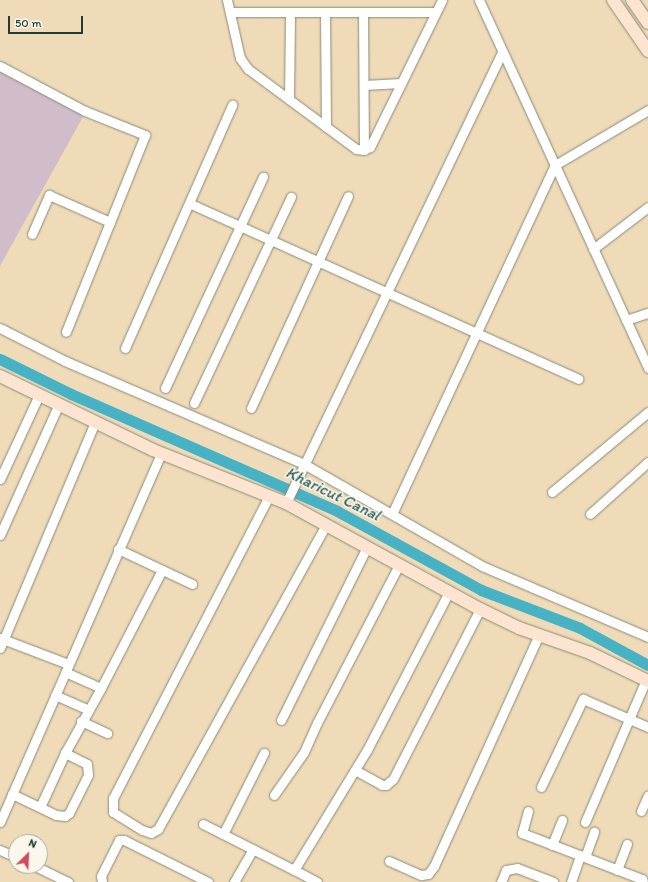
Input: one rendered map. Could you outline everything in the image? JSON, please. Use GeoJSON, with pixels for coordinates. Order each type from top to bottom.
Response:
{"type":"FeatureCollection","features":[{"type":"Feature","properties":{"kind":"street"},"geometry":{"type":"LineString","coordinates":[[227,0],[240,58],[248,69],[356,149],[364,150],[370,147],[442,0]]}},
{"type":"Feature","properties":{"kind":"street"},"geometry":{"type":"LineString","coordinates":[[479,0],[502,53],[648,368]]}},
{"type":"Feature","properties":{"kind":"street"},"geometry":{"type":"LineString","coordinates":[[613,0],[648,51]]}},
{"type":"Feature","properties":{"kind":"street"},"geometry":{"type":"LineString","coordinates":[[632,0],[648,23]]}},
{"type":"Feature","properties":{"kind":"street"},"geometry":{"type":"LineString","coordinates":[[230,12],[436,12]]}},
{"type":"Feature","properties":{"kind":"street"},"geometry":{"type":"LineString","coordinates":[[289,99],[290,12]]}},
{"type":"Feature","properties":{"kind":"street"},"geometry":{"type":"LineString","coordinates":[[325,12],[326,127]]}},
{"type":"Feature","properties":{"kind":"street"},"geometry":{"type":"LineString","coordinates":[[363,12],[364,150]]}},
{"type":"Feature","properties":{"kind":"street"},"geometry":{"type":"LineString","coordinates":[[286,503],[502,53]]}},
{"type":"Feature","properties":{"kind":"street"},"geometry":{"type":"LineString","coordinates":[[0,66],[85,111],[145,136],[66,332]]}},
{"type":"Feature","properties":{"kind":"street"},"geometry":{"type":"LineString","coordinates":[[364,85],[401,84]]}},
{"type":"Feature","properties":{"kind":"street"},"geometry":{"type":"LineString","coordinates":[[125,348],[190,204],[232,105]]}},
{"type":"Feature","properties":{"kind":"street"},"geometry":{"type":"LineString","coordinates":[[392,514],[555,166],[648,110]]}},
{"type":"Feature","properties":{"kind":"street"},"geometry":{"type":"LineString","coordinates":[[165,388],[263,177]]}},
{"type":"Feature","properties":{"kind":"street"},"geometry":{"type":"LineString","coordinates":[[32,234],[49,195],[110,222]]}},
{"type":"Feature","properties":{"kind":"street"},"geometry":{"type":"LineString","coordinates":[[194,403],[291,196]]}},
{"type":"Feature","properties":{"kind":"street"},"geometry":{"type":"LineString","coordinates":[[251,408],[348,196]]}},
{"type":"Feature","properties":{"kind":"street"},"geometry":{"type":"LineString","coordinates":[[190,204],[578,379]]}},
{"type":"Feature","properties":{"kind":"street"},"geometry":{"type":"LineString","coordinates":[[593,249],[648,207]]}},
{"type":"Feature","properties":{"kind":"street"},"geometry":{"type":"LineString","coordinates":[[626,320],[648,314]]}},
{"type":"Feature","properties":{"kind":"street"},"geometry":{"type":"LineString","coordinates":[[0,328],[65,361],[304,464],[484,567],[648,637]]}},
{"type":"Feature","properties":{"kind":"street"},"geometry":{"type":"LineString","coordinates":[[1,379],[59,404],[161,453],[286,503],[480,609],[539,635],[590,653],[647,681],[585,822]]}},
{"type":"Feature","properties":{"kind":"street"},"geometry":{"type":"LineString","coordinates":[[0,479],[39,395]]}},
{"type":"Feature","properties":{"kind":"street"},"geometry":{"type":"LineString","coordinates":[[0,535],[59,404]]}},
{"type":"Feature","properties":{"kind":"street"},"geometry":{"type":"LineString","coordinates":[[552,492],[648,412]]}},
{"type":"Feature","properties":{"kind":"street"},"geometry":{"type":"LineString","coordinates":[[96,422],[1,642],[66,668],[101,688]]}},
{"type":"Feature","properties":{"kind":"street"},"geometry":{"type":"LineString","coordinates":[[0,822],[54,695],[161,453]]}},
{"type":"Feature","properties":{"kind":"street"},"geometry":{"type":"LineString","coordinates":[[590,514],[648,462]]}},
{"type":"Feature","properties":{"kind":"street"},"geometry":{"type":"LineString","coordinates":[[269,496],[113,798],[114,812],[142,830],[151,833],[158,829],[326,525]]}},
{"type":"Feature","properties":{"kind":"street"},"geometry":{"type":"LineString","coordinates":[[281,720],[367,547]]}},
{"type":"Feature","properties":{"kind":"street"},"geometry":{"type":"LineString","coordinates":[[118,549],[192,584]]}},
{"type":"Feature","properties":{"kind":"street"},"geometry":{"type":"LineString","coordinates":[[274,795],[304,752],[317,723],[399,565]]}},
{"type":"Feature","properties":{"kind":"street"},"geometry":{"type":"LineString","coordinates":[[40,807],[87,709],[101,688],[162,570]]}},
{"type":"Feature","properties":{"kind":"street"},"geometry":{"type":"LineString","coordinates":[[294,870],[355,770],[449,592]]}},
{"type":"Feature","properties":{"kind":"street"},"geometry":{"type":"LineString","coordinates":[[355,770],[382,785],[386,785],[393,779],[480,609]]}},
{"type":"Feature","properties":{"kind":"street"},"geometry":{"type":"LineString","coordinates":[[388,861],[421,875],[428,874],[434,866],[539,635]]}},
{"type":"Feature","properties":{"kind":"street"},"geometry":{"type":"LineString","coordinates":[[54,695],[87,709]]}},
{"type":"Feature","properties":{"kind":"street"},"geometry":{"type":"LineString","coordinates":[[540,787],[582,699],[648,727]]}},
{"type":"Feature","properties":{"kind":"street"},"geometry":{"type":"LineString","coordinates":[[81,721],[106,733]]}},
{"type":"Feature","properties":{"kind":"street"},"geometry":{"type":"LineString","coordinates":[[12,794],[56,815],[69,813],[88,775],[89,768],[87,764],[65,753]]}},
{"type":"Feature","properties":{"kind":"street"},"geometry":{"type":"LineString","coordinates":[[223,834],[264,753]]}},
{"type":"Feature","properties":{"kind":"street"},"geometry":{"type":"LineString","coordinates":[[641,811],[648,795]]}},
{"type":"Feature","properties":{"kind":"street"},"geometry":{"type":"LineString","coordinates":[[528,811],[522,833],[642,879],[643,882]]}},
{"type":"Feature","properties":{"kind":"street"},"geometry":{"type":"LineString","coordinates":[[552,845],[562,820]]}},
{"type":"Feature","properties":{"kind":"street"},"geometry":{"type":"LineString","coordinates":[[203,824],[317,882]]}},
{"type":"Feature","properties":{"kind":"street"},"geometry":{"type":"LineString","coordinates":[[571,882],[594,832]]}},
{"type":"Feature","properties":{"kind":"street"},"geometry":{"type":"LineString","coordinates":[[102,882],[101,876],[115,844],[119,840],[124,840],[208,882]]}},
{"type":"Feature","properties":{"kind":"street"},"geometry":{"type":"LineString","coordinates":[[617,870],[627,844]]}},
{"type":"Feature","properties":{"kind":"street"},"geometry":{"type":"LineString","coordinates":[[234,882],[252,849]]}},
{"type":"Feature","properties":{"kind":"street"},"geometry":{"type":"LineString","coordinates":[[501,882],[506,870],[510,868],[537,879],[553,882]]}},
{"type":"Feature","properties":{"kind":"street"},"geometry":{"type":"LineString","coordinates":[[48,872],[68,882]]}},
{"type":"Feature","properties":{"kind":"shaded area"},"geometry":{"type":"Polygon","coordinates":[[[0,68],[84,115],[0,266],[0,68]]]}},
{"type":"Feature","properties":{"kind":"waterway","name":"Kharicut Canal"},"geometry":{"type":"LineString","coordinates":[[0,359],[71,394],[337,511],[481,590],[580,628],[648,665]]}}]}
